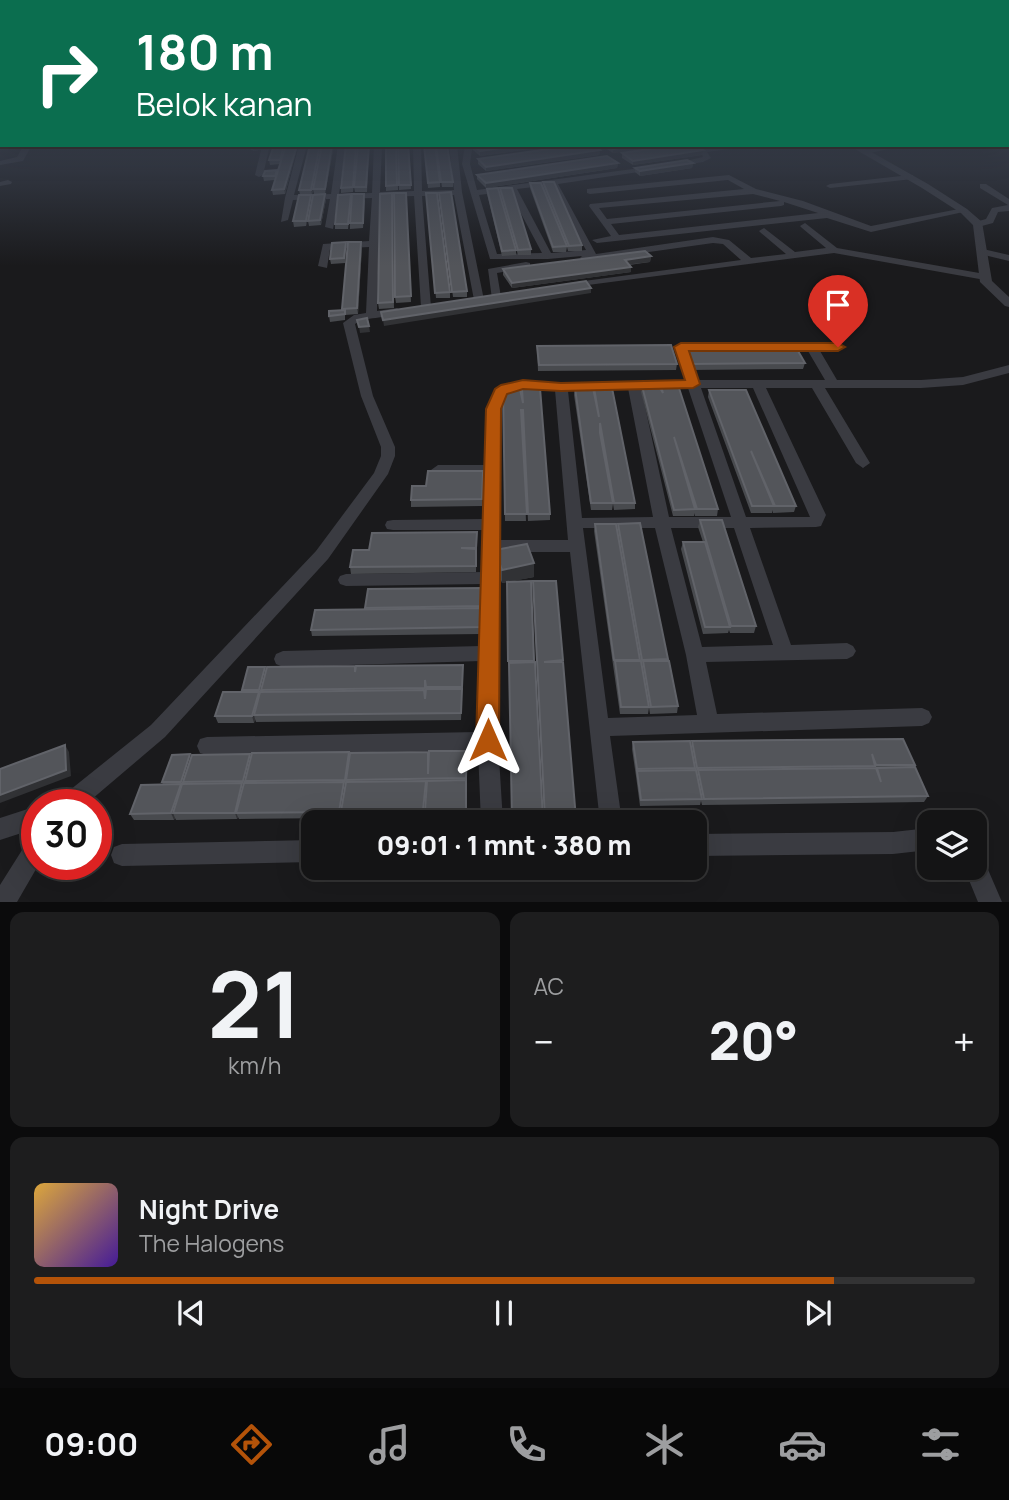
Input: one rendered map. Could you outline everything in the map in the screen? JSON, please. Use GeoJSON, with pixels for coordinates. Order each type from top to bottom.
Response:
{"type":"FeatureCollection","features":[{"type":"Feature","properties":{"kind":"street"},"geometry":{"type":"LineString","coordinates":[[284,220],[293,182]]}},
{"type":"Feature","properties":{"kind":"street"},"geometry":{"type":"LineString","coordinates":[[330,227],[338,182]]}},
{"type":"Feature","properties":{"kind":"street"},"geometry":{"type":"LineString","coordinates":[[371,314],[376,182]]}},
{"type":"Feature","properties":{"kind":"street"},"geometry":{"type":"LineString","coordinates":[[89,789],[168,721],[322,555],[381,474],[388,456],[388,447],[367,396],[349,323],[358,317],[371,314],[433,306],[418,182]]}},
{"type":"Feature","properties":{"kind":"street"},"geometry":{"type":"LineString","coordinates":[[457,182],[473,300],[503,296],[491,274],[492,271],[502,268],[713,240],[726,242],[747,260]]}},
{"type":"Feature","properties":{"kind":"street"},"geometry":{"type":"LineString","coordinates":[[471,182],[492,257],[548,257],[592,252],[553,183]]}},
{"type":"Feature","properties":{"kind":"street"},"geometry":{"type":"LineString","coordinates":[[474,193],[559,182]]}},
{"type":"Feature","properties":{"kind":"street"},"geometry":{"type":"LineString","coordinates":[[603,205],[587,188],[663,182]]}},
{"type":"Feature","properties":{"kind":"street"},"geometry":{"type":"LineString","coordinates":[[738,182],[753,191],[790,202]]}},
{"type":"Feature","properties":{"kind":"street"},"geometry":{"type":"LineString","coordinates":[[830,186],[865,182]]}},
{"type":"Feature","properties":{"kind":"street"},"geometry":{"type":"LineString","coordinates":[[918,182],[964,211],[978,224],[985,278],[990,288],[1009,303]]}},
{"type":"Feature","properties":{"kind":"street"},"geometry":{"type":"LineString","coordinates":[[983,186],[1009,206]]}},
{"type":"Feature","properties":{"kind":"street"},"geometry":{"type":"LineString","coordinates":[[512,188],[548,257]]}},
{"type":"Feature","properties":{"kind":"street"},"geometry":{"type":"LineString","coordinates":[[617,238],[593,206],[753,191]]}},
{"type":"Feature","properties":{"kind":"street"},"geometry":{"type":"LineString","coordinates":[[289,198],[458,192]]}},
{"type":"Feature","properties":{"kind":"street"},"geometry":{"type":"LineString","coordinates":[[605,222],[800,202],[828,215],[872,229],[964,211]]}},
{"type":"Feature","properties":{"kind":"street"},"geometry":{"type":"LineString","coordinates":[[978,224],[990,221],[995,210],[1009,206]]}},
{"type":"Feature","properties":{"kind":"street"},"geometry":{"type":"LineString","coordinates":[[597,240],[828,215]]}},
{"type":"Feature","properties":{"kind":"street"},"geometry":{"type":"LineString","coordinates":[[805,226],[834,250]]}},
{"type":"Feature","properties":{"kind":"street"},"geometry":{"type":"LineString","coordinates":[[764,231],[791,253]]}},
{"type":"Feature","properties":{"kind":"street"},"geometry":{"type":"LineString","coordinates":[[323,267],[326,246],[373,244]]}},
{"type":"Feature","properties":{"kind":"street"},"geometry":{"type":"LineString","coordinates":[[549,289],[791,253],[834,250],[985,278]]}},
{"type":"Feature","properties":{"kind":"street"},"geometry":{"type":"LineString","coordinates":[[983,252],[1009,258]]}},
{"type":"Feature","properties":{"kind":"street"},"geometry":{"type":"LineString","coordinates":[[681,347],[785,654]]}},
{"type":"Feature","properties":{"kind":"street"},"geometry":{"type":"LineString","coordinates":[[773,348],[838,347]]}},
{"type":"Feature","properties":{"kind":"street"},"geometry":{"type":"LineString","coordinates":[[812,348],[833,384]]}},
{"type":"Feature","properties":{"kind":"street"},"geometry":{"type":"LineString","coordinates":[[491,810],[488,740],[488,653],[492,578],[491,470],[494,409],[500,392],[523,385],[561,387],[963,382],[1009,369]]}},
{"type":"Feature","properties":{"kind":"street"},"geometry":{"type":"LineString","coordinates":[[634,384],[662,523],[695,655],[709,725]]}},
{"type":"Feature","properties":{"kind":"street"},"geometry":{"type":"LineString","coordinates":[[576,523],[816,522],[818,514],[758,384]]}},
{"type":"Feature","properties":{"kind":"street"},"geometry":{"type":"LineString","coordinates":[[816,384],[863,463]]}},
{"type":"Feature","properties":{"kind":"street"},"geometry":{"type":"LineString","coordinates":[[883,384],[890,400]]}},
{"type":"Feature","properties":{"kind":"street"},"geometry":{"type":"LineString","coordinates":[[561,387],[577,546],[609,810]]}},
{"type":"Feature","properties":{"kind":"street"},"geometry":{"type":"LineString","coordinates":[[438,470],[491,470]]}},
{"type":"Feature","properties":{"kind":"street"},"geometry":{"type":"LineString","coordinates":[[393,525],[491,524]]}},
{"type":"Feature","properties":{"kind":"street"},"geometry":{"type":"LineString","coordinates":[[490,546],[577,546]]}},
{"type":"Feature","properties":{"kind":"street"},"geometry":{"type":"LineString","coordinates":[[346,580],[492,578]]}},
{"type":"Feature","properties":{"kind":"street"},"geometry":{"type":"LineString","coordinates":[[695,655],[847,651]]}},
{"type":"Feature","properties":{"kind":"street"},"geometry":{"type":"LineString","coordinates":[[283,659],[488,653]]}},
{"type":"Feature","properties":{"kind":"street"},"geometry":{"type":"LineString","coordinates":[[599,727],[922,717]]}},
{"type":"Feature","properties":{"kind":"street"},"geometry":{"type":"LineString","coordinates":[[207,746],[488,740]]}},
{"type":"Feature","properties":{"kind":"street"},"geometry":{"type":"LineString","coordinates":[[0,829],[21,822]]}},
{"type":"Feature","properties":{"kind":"street"},"geometry":{"type":"LineString","coordinates":[[707,845],[893,843],[917,840]]}},
{"type":"Feature","properties":{"kind":"street"},"geometry":{"type":"LineString","coordinates":[[122,855],[301,851]]}},
{"type":"Feature","properties":{"kind":"street"},"geometry":{"type":"LineString","coordinates":[[3,901],[21,872]]}},
{"type":"Feature","properties":{"kind":"street"},"geometry":{"type":"LineString","coordinates":[[981,880],[990,901]]}},
{"type":"Feature","properties":{"kind":"building"},"geometry":{"type":"Polygon","coordinates":[[[274,182],[286,182],[284,189],[272,190],[274,182]]]}},
{"type":"Feature","properties":{"kind":"building"},"geometry":{"type":"Polygon","coordinates":[[[301,182],[313,182],[311,190],[299,190],[301,182]]]}},
{"type":"Feature","properties":{"kind":"building"},"geometry":{"type":"Polygon","coordinates":[[[314,182],[326,182],[325,189],[313,189],[314,182]]]}},
{"type":"Feature","properties":{"kind":"building"},"geometry":{"type":"Polygon","coordinates":[[[342,182],[353,182],[353,187],[341,188],[342,182]]]}},
{"type":"Feature","properties":{"kind":"building"},"geometry":{"type":"Polygon","coordinates":[[[354,182],[366,182],[366,187],[354,187],[354,182]]]}},
{"type":"Feature","properties":{"kind":"building"},"geometry":{"type":"Polygon","coordinates":[[[386,182],[397,182],[397,185],[386,186],[386,182]]]}},
{"type":"Feature","properties":{"kind":"building"},"geometry":{"type":"Polygon","coordinates":[[[399,182],[411,182],[411,185],[399,185],[399,182]]]}},
{"type":"Feature","properties":{"kind":"building"},"geometry":{"type":"Polygon","coordinates":[[[543,182],[554,182],[582,245],[569,246],[543,182]]]}},
{"type":"Feature","properties":{"kind":"building"},"geometry":{"type":"Polygon","coordinates":[[[530,183],[541,183],[567,246],[553,247],[530,183]]]}},
{"type":"Feature","properties":{"kind":"building"},"geometry":{"type":"Polygon","coordinates":[[[498,188],[516,250],[502,251],[487,189],[498,188]]]}},
{"type":"Feature","properties":{"kind":"building"},"geometry":{"type":"Polygon","coordinates":[[[500,188],[512,188],[531,249],[518,250],[500,188]]]}},
{"type":"Feature","properties":{"kind":"building"},"geometry":{"type":"Polygon","coordinates":[[[451,192],[467,291],[452,292],[439,193],[451,192]]]}},
{"type":"Feature","properties":{"kind":"building"},"geometry":{"type":"Polygon","coordinates":[[[392,193],[393,302],[378,303],[380,194],[392,193]]]}},
{"type":"Feature","properties":{"kind":"building"},"geometry":{"type":"Polygon","coordinates":[[[394,193],[406,193],[411,296],[395,297],[394,193]]]}},
{"type":"Feature","properties":{"kind":"building"},"geometry":{"type":"Polygon","coordinates":[[[426,193],[437,193],[450,292],[435,293],[426,193]]]}},
{"type":"Feature","properties":{"kind":"building"},"geometry":{"type":"Polygon","coordinates":[[[325,194],[320,220],[308,221],[313,195],[325,194]]]}},
{"type":"Feature","properties":{"kind":"building"},"geometry":{"type":"Polygon","coordinates":[[[351,194],[348,224],[335,224],[338,195],[351,194]]]}},
{"type":"Feature","properties":{"kind":"building"},"geometry":{"type":"Polygon","coordinates":[[[352,194],[364,194],[363,223],[350,223],[352,194]]]}},
{"type":"Feature","properties":{"kind":"building"},"geometry":{"type":"Polygon","coordinates":[[[299,195],[311,195],[306,221],[293,221],[299,195]]]}},
{"type":"Feature","properties":{"kind":"building"},"geometry":{"type":"Polygon","coordinates":[[[346,242],[344,258],[330,259],[332,243],[346,242]]]}},
{"type":"Feature","properties":{"kind":"building"},"geometry":{"type":"Polygon","coordinates":[[[348,242],[361,242],[357,308],[342,309],[348,242]]]}},
{"type":"Feature","properties":{"kind":"building"},"geometry":{"type":"Polygon","coordinates":[[[645,251],[651,256],[625,260],[631,267],[512,283],[503,269],[645,251]]]}},
{"type":"Feature","properties":{"kind":"building"},"geometry":{"type":"Polygon","coordinates":[[[586,281],[591,288],[383,320],[381,312],[586,281]]]}},
{"type":"Feature","properties":{"kind":"building"},"geometry":{"type":"Polygon","coordinates":[[[345,310],[345,314],[329,316],[329,311],[345,310]]]}},
{"type":"Feature","properties":{"kind":"building"},"geometry":{"type":"Polygon","coordinates":[[[367,318],[369,326],[359,327],[357,320],[367,318]]]}},
{"type":"Feature","properties":{"kind":"building"},"geometry":{"type":"Polygon","coordinates":[[[794,344],[805,363],[690,364],[683,345],[794,344]]]}},
{"type":"Feature","properties":{"kind":"building"},"geometry":{"type":"Polygon","coordinates":[[[671,345],[677,364],[539,365],[537,346],[671,345]]]}},
{"type":"Feature","properties":{"kind":"building"},"geometry":{"type":"Polygon","coordinates":[[[678,385],[718,509],[697,509],[674,437],[695,509],[674,510],[642,386],[659,386],[663,393],[661,386],[678,385]]]}},
{"type":"Feature","properties":{"kind":"building"},"geometry":{"type":"Polygon","coordinates":[[[540,388],[550,514],[528,514],[521,410],[527,514],[505,514],[503,389],[520,389],[523,403],[522,389],[540,388]]]}},
{"type":"Feature","properties":{"kind":"building"},"geometry":{"type":"Polygon","coordinates":[[[575,388],[593,388],[599,417],[594,388],[612,388],[635,503],[614,503],[600,423],[613,503],[591,503],[575,388]]]}},
{"type":"Feature","properties":{"kind":"building"},"geometry":{"type":"Polygon","coordinates":[[[709,390],[746,390],[796,506],[775,506],[751,451],[774,506],[752,506],[709,390]]]}},
{"type":"Feature","properties":{"kind":"building"},"geometry":{"type":"Polygon","coordinates":[[[428,471],[483,471],[482,499],[411,500],[412,486],[426,486],[428,471]]]}},
{"type":"Feature","properties":{"kind":"building"},"geometry":{"type":"Polygon","coordinates":[[[700,520],[722,520],[756,626],[731,626],[700,520]]]}},
{"type":"Feature","properties":{"kind":"building"},"geometry":{"type":"Polygon","coordinates":[[[640,523],[668,659],[642,660],[618,524],[640,523]]]}},
{"type":"Feature","properties":{"kind":"building"},"geometry":{"type":"Polygon","coordinates":[[[595,524],[616,524],[640,660],[614,660],[595,524]]]}},
{"type":"Feature","properties":{"kind":"building"},"geometry":{"type":"Polygon","coordinates":[[[477,532],[476,548],[461,548],[476,549],[476,566],[350,567],[353,550],[369,550],[372,533],[477,532]]]}},
{"type":"Feature","properties":{"kind":"building"},"geometry":{"type":"Polygon","coordinates":[[[683,542],[705,542],[730,627],[705,627],[683,542]]]}},
{"type":"Feature","properties":{"kind":"building"},"geometry":{"type":"Polygon","coordinates":[[[527,544],[534,563],[502,570],[495,550],[527,544]]]}},
{"type":"Feature","properties":{"kind":"building"},"geometry":{"type":"Polygon","coordinates":[[[531,581],[534,661],[508,661],[507,582],[531,581]]]}},
{"type":"Feature","properties":{"kind":"building"},"geometry":{"type":"Polygon","coordinates":[[[533,581],[556,581],[563,660],[544,662],[563,662],[575,810],[545,810],[533,581]]]}},
{"type":"Feature","properties":{"kind":"building"},"geometry":{"type":"Polygon","coordinates":[[[482,588],[481,606],[365,608],[368,589],[482,588]]]}},
{"type":"Feature","properties":{"kind":"building"},"geometry":{"type":"Polygon","coordinates":[[[481,608],[481,627],[311,630],[315,610],[481,608]]]}},
{"type":"Feature","properties":{"kind":"building"},"geometry":{"type":"Polygon","coordinates":[[[615,661],[641,661],[649,707],[621,707],[615,661]]]}},
{"type":"Feature","properties":{"kind":"building"},"geometry":{"type":"Polygon","coordinates":[[[643,661],[669,661],[678,706],[651,707],[643,661]]]}},
{"type":"Feature","properties":{"kind":"building"},"geometry":{"type":"Polygon","coordinates":[[[535,662],[542,810],[512,810],[509,663],[535,662]]]}},
{"type":"Feature","properties":{"kind":"building"},"geometry":{"type":"Polygon","coordinates":[[[463,665],[462,687],[426,687],[425,680],[425,688],[261,690],[267,667],[355,666],[355,672],[356,666],[463,665]]]}},
{"type":"Feature","properties":{"kind":"building"},"geometry":{"type":"Polygon","coordinates":[[[248,667],[265,667],[259,690],[242,690],[248,667]]]}},
{"type":"Feature","properties":{"kind":"building"},"geometry":{"type":"Polygon","coordinates":[[[426,689],[462,689],[461,713],[254,715],[260,692],[424,690],[425,699],[426,689]]]}},
{"type":"Feature","properties":{"kind":"building"},"geometry":{"type":"Polygon","coordinates":[[[223,692],[259,692],[252,716],[215,716],[223,692]]]}},
{"type":"Feature","properties":{"kind":"building"},"geometry":{"type":"Polygon","coordinates":[[[903,739],[915,765],[876,765],[872,754],[875,766],[697,768],[692,741],[903,739]]]}},
{"type":"Feature","properties":{"kind":"building"},"geometry":{"type":"Polygon","coordinates":[[[690,741],[695,768],[637,769],[633,742],[690,741]]]}},
{"type":"Feature","properties":{"kind":"building"},"geometry":{"type":"Polygon","coordinates":[[[65,745],[66,770],[0,795],[0,769],[65,745]]]}},
{"type":"Feature","properties":{"kind":"building"},"geometry":{"type":"Polygon","coordinates":[[[429,751],[467,751],[466,778],[346,780],[350,753],[428,752],[428,774],[429,751]]]}},
{"type":"Feature","properties":{"kind":"building"},"geometry":{"type":"Polygon","coordinates":[[[349,752],[345,780],[245,781],[252,753],[349,752]]]}},
{"type":"Feature","properties":{"kind":"building"},"geometry":{"type":"Polygon","coordinates":[[[190,754],[181,782],[162,782],[172,755],[190,754]]]}},
{"type":"Feature","properties":{"kind":"building"},"geometry":{"type":"Polygon","coordinates":[[[250,754],[243,781],[183,782],[192,755],[250,754]]]}},
{"type":"Feature","properties":{"kind":"building"},"geometry":{"type":"Polygon","coordinates":[[[915,767],[928,796],[704,799],[698,770],[876,768],[881,782],[877,768],[915,767]]]}},
{"type":"Feature","properties":{"kind":"building"},"geometry":{"type":"Polygon","coordinates":[[[696,770],[702,799],[641,800],[637,771],[696,770]]]}},
{"type":"Feature","properties":{"kind":"building"},"geometry":{"type":"Polygon","coordinates":[[[466,780],[466,809],[425,810],[427,781],[466,780]]]}},
{"type":"Feature","properties":{"kind":"building"},"geometry":{"type":"Polygon","coordinates":[[[426,781],[423,810],[341,810],[346,782],[426,781]]]}},
{"type":"Feature","properties":{"kind":"building"},"geometry":{"type":"Polygon","coordinates":[[[344,782],[339,810],[236,813],[244,783],[344,782]]]}},
{"type":"Feature","properties":{"kind":"building"},"geometry":{"type":"Polygon","coordinates":[[[242,783],[235,813],[173,813],[182,784],[242,783]]]}},
{"type":"Feature","properties":{"kind":"building"},"geometry":{"type":"Polygon","coordinates":[[[181,784],[171,813],[130,814],[141,785],[181,784]]]}},
{"type":"Feature","properties":{"kind":"route"},"geometry":{"type":"LineString","coordinates":[[488,740],[488,653],[492,578],[491,470],[494,409],[500,392],[523,385],[561,387],[693,384],[681,347],[838,347]]}}]}
